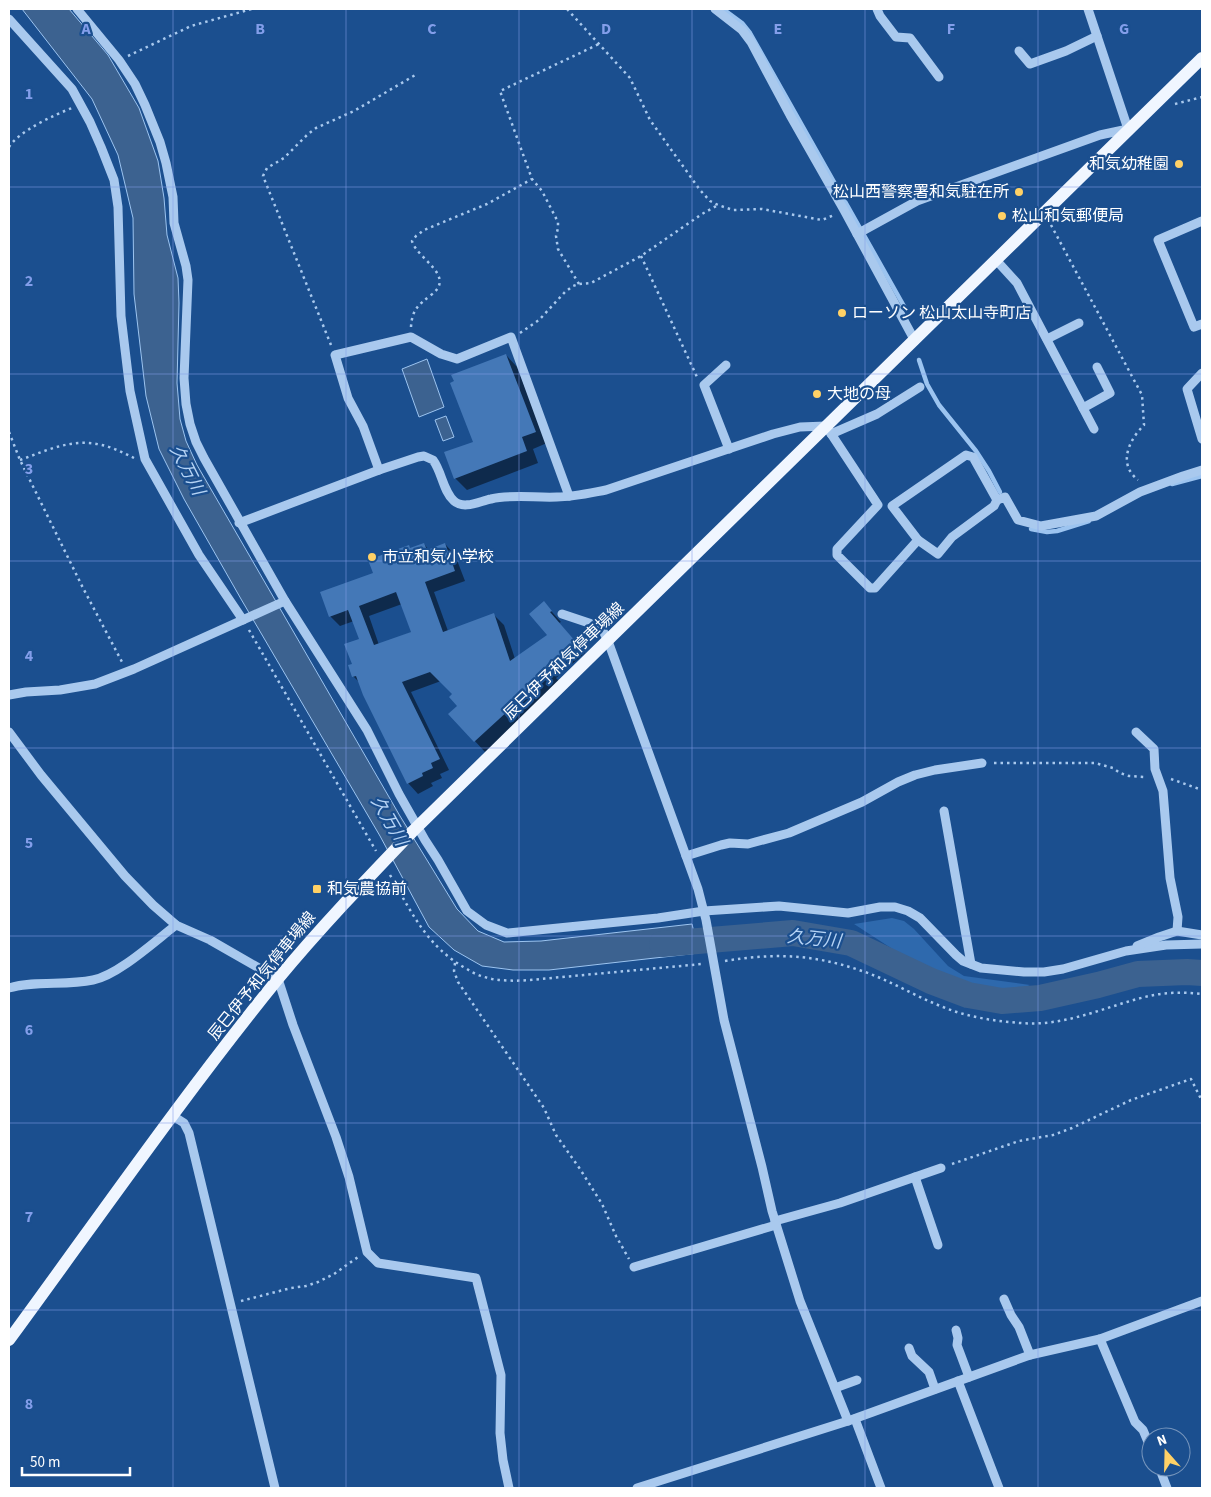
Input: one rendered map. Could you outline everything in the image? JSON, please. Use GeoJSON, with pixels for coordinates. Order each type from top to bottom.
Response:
{"type":"FeatureCollection","features":[{"type":"Feature","properties":{"kind":"main road","name":"辰巳伊予和気停車場線"},"geometry":{"type":"LineString","coordinates":[[9,1340],[224,1047],[278,979],[342,906],[415,830],[608,641],[829,430],[915,340],[1202,58]]}},
{"type":"Feature","properties":{"kind":"street"},"geometry":{"type":"LineString","coordinates":[[78,9],[120,60],[135,84],[160,142],[166,163],[173,197],[174,223],[188,280],[184,378],[186,404],[196,442],[283,602],[367,730],[415,830],[467,911],[486,925],[507,933],[705,915],[779,906],[848,913],[880,907],[895,907],[908,911],[920,918],[956,956],[971,964],[981,968],[1024,972],[1044,972],[1079,965],[1126,951],[1159,937],[1177,932],[1202,935]]}},
{"type":"Feature","properties":{"kind":"street"},"geometry":{"type":"LineString","coordinates":[[715,9],[742,30],[751,42],[915,340]]}},
{"type":"Feature","properties":{"kind":"street"},"geometry":{"type":"LineString","coordinates":[[877,9],[896,37],[910,38],[939,77]]}},
{"type":"Feature","properties":{"kind":"street"},"geometry":{"type":"LineString","coordinates":[[857,234],[917,201],[1100,135],[1128,130],[1088,9]]}},
{"type":"Feature","properties":{"kind":"street"},"geometry":{"type":"LineString","coordinates":[[9,19],[72,89],[101,147],[114,180],[118,207],[121,316],[130,391],[144,459],[199,555],[244,619]]}},
{"type":"Feature","properties":{"kind":"street"},"geometry":{"type":"LineString","coordinates":[[1019,52],[1030,64],[1066,51],[1097,36]]}},
{"type":"Feature","properties":{"kind":"street"},"geometry":{"type":"LineString","coordinates":[[1202,221],[1158,240],[1194,328],[1202,324]]}},
{"type":"Feature","properties":{"kind":"street"},"geometry":{"type":"LineString","coordinates":[[996,260],[1017,283],[1094,430]]}},
{"type":"Feature","properties":{"kind":"street"},"geometry":{"type":"LineString","coordinates":[[1047,340],[1079,324]]}},
{"type":"Feature","properties":{"kind":"street"},"geometry":{"type":"LineString","coordinates":[[379,470],[363,426],[348,398],[335,356],[411,336],[441,354],[457,359],[511,337],[570,496]]}},
{"type":"Feature","properties":{"kind":"street"},"geometry":{"type":"LineString","coordinates":[[726,365],[704,385],[729,449]]}},
{"type":"Feature","properties":{"kind":"street"},"geometry":{"type":"LineString","coordinates":[[1083,408],[1110,393],[1097,367]]}},
{"type":"Feature","properties":{"kind":"street"},"geometry":{"type":"LineString","coordinates":[[1202,373],[1187,389],[1200,424],[1202,439]]}},
{"type":"Feature","properties":{"kind":"street"},"geometry":{"type":"LineString","coordinates":[[239,523],[418,457],[429,457],[436,463],[449,495],[455,502],[462,504],[474,504],[503,497],[570,496],[606,490],[800,427],[829,430],[877,414],[920,387]]}},
{"type":"Feature","properties":{"kind":"street"},"geometry":{"type":"LineString","coordinates":[[829,430],[878,505]]}},
{"type":"Feature","properties":{"kind":"street"},"geometry":{"type":"LineString","coordinates":[[878,505],[892,506],[966,456],[973,457],[997,500]]}},
{"type":"Feature","properties":{"kind":"street"},"geometry":{"type":"LineString","coordinates":[[892,506],[918,540],[938,554],[952,537],[994,506],[997,500],[1005,497],[1018,520],[1041,526],[1096,516],[1145,490],[1202,470]]}},
{"type":"Feature","properties":{"kind":"street"},"geometry":{"type":"LineString","coordinates":[[878,505],[837,549],[837,555],[870,588],[875,588],[918,540]]}},
{"type":"Feature","properties":{"kind":"street"},"geometry":{"type":"LineString","coordinates":[[9,695],[60,690],[95,684],[127,672],[283,602]]}},
{"type":"Feature","properties":{"kind":"street"},"geometry":{"type":"LineString","coordinates":[[562,614],[601,627],[608,641],[686,856],[705,915],[724,1020],[776,1223],[800,1301],[835,1388],[852,1420],[881,1488]]}},
{"type":"Feature","properties":{"kind":"street"},"geometry":{"type":"LineString","coordinates":[[9,732],[41,776],[125,876],[152,905],[176,925],[210,940],[278,979],[293,1025],[336,1137],[349,1177],[367,1252],[378,1263],[476,1278],[500,1375],[500,1434],[509,1488]]}},
{"type":"Feature","properties":{"kind":"street"},"geometry":{"type":"LineString","coordinates":[[1136,732],[1154,749],[1155,769],[1163,791],[1170,878],[1178,917],[1177,932]]}},
{"type":"Feature","properties":{"kind":"street"},"geometry":{"type":"LineString","coordinates":[[686,856],[720,845],[730,843],[748,844],[789,833],[862,802],[915,775],[934,770],[982,764]]}},
{"type":"Feature","properties":{"kind":"street"},"geometry":{"type":"LineString","coordinates":[[944,811],[971,964]]}},
{"type":"Feature","properties":{"kind":"street"},"geometry":{"type":"LineString","coordinates":[[9,988],[21,984],[72,983],[94,980],[114,972],[176,925]]}},
{"type":"Feature","properties":{"kind":"street"},"geometry":{"type":"LineString","coordinates":[[1126,951],[1166,945],[1202,944]]}},
{"type":"Feature","properties":{"kind":"street"},"geometry":{"type":"LineString","coordinates":[[173,1116],[184,1123],[189,1133],[275,1488]]}},
{"type":"Feature","properties":{"kind":"street"},"geometry":{"type":"LineString","coordinates":[[634,1267],[840,1203],[941,1168]]}},
{"type":"Feature","properties":{"kind":"street"},"geometry":{"type":"LineString","coordinates":[[915,1177],[938,1245]]}},
{"type":"Feature","properties":{"kind":"street"},"geometry":{"type":"LineString","coordinates":[[1004,1299],[1011,1315],[1019,1326],[1030,1355]]}},
{"type":"Feature","properties":{"kind":"street"},"geometry":{"type":"LineString","coordinates":[[637,1488],[852,1420],[1030,1355],[1100,1339],[1202,1301]]}},
{"type":"Feature","properties":{"kind":"street"},"geometry":{"type":"LineString","coordinates":[[956,1330],[957,1345],[969,1377]]}},
{"type":"Feature","properties":{"kind":"street"},"geometry":{"type":"LineString","coordinates":[[1100,1339],[1135,1422],[1141,1428]]}},
{"type":"Feature","properties":{"kind":"street"},"geometry":{"type":"LineString","coordinates":[[909,1348],[912,1356],[929,1372],[935,1389]]}},
{"type":"Feature","properties":{"kind":"street"},"geometry":{"type":"LineString","coordinates":[[835,1388],[857,1380]]}},
{"type":"Feature","properties":{"kind":"street"},"geometry":{"type":"LineString","coordinates":[[958,1380],[999,1488]]}},
{"type":"Feature","properties":{"kind":"path"},"geometry":{"type":"LineString","coordinates":[[120,60],[191,26],[252,9]]}},
{"type":"Feature","properties":{"kind":"path"},"geometry":{"type":"LineString","coordinates":[[567,9],[630,78],[650,120],[700,190],[718,205],[733,210],[762,209],[822,220],[844,210]]}},
{"type":"Feature","properties":{"kind":"path"},"geometry":{"type":"LineString","coordinates":[[579,284],[558,249],[556,236],[558,222],[542,192],[532,179],[500,91],[599,44]]}},
{"type":"Feature","properties":{"kind":"path"},"geometry":{"type":"LineString","coordinates":[[335,356],[264,176],[267,168],[284,158],[316,128],[354,111],[417,74]]}},
{"type":"Feature","properties":{"kind":"path"},"geometry":{"type":"LineString","coordinates":[[1160,99],[1174,105],[1202,97]]}},
{"type":"Feature","properties":{"kind":"path"},"geometry":{"type":"LineString","coordinates":[[9,147],[20,134],[52,115],[80,105]]}},
{"type":"Feature","properties":{"kind":"path"},"geometry":{"type":"LineString","coordinates":[[411,336],[412,318],[415,310],[419,303],[437,290],[440,284],[439,277],[432,266],[413,247],[412,241],[424,230],[487,204],[532,179]]}},
{"type":"Feature","properties":{"kind":"path"},"geometry":{"type":"LineString","coordinates":[[511,337],[539,320],[564,292],[579,284],[591,283],[641,256],[718,205]]}},
{"type":"Feature","properties":{"kind":"path"},"geometry":{"type":"LineString","coordinates":[[1044,212],[1142,395],[1144,425],[1136,434],[1129,447],[1127,460],[1129,470],[1145,490]]}},
{"type":"Feature","properties":{"kind":"path"},"geometry":{"type":"LineString","coordinates":[[641,256],[699,382],[704,385]]}},
{"type":"Feature","properties":{"kind":"path"},"geometry":{"type":"LineString","coordinates":[[9,432],[20,460],[127,672]]}},
{"type":"Feature","properties":{"kind":"path"},"geometry":{"type":"LineString","coordinates":[[20,460],[61,446],[80,442],[96,443],[134,458],[144,459]]}},
{"type":"Feature","properties":{"kind":"path"},"geometry":{"type":"LineString","coordinates":[[982,764],[1095,763],[1113,768],[1129,776],[1171,779],[1202,790]]}},
{"type":"Feature","properties":{"kind":"path"},"geometry":{"type":"LineString","coordinates":[[455,963],[454,971],[458,982],[544,1108],[556,1135],[602,1204],[616,1236],[634,1267]]}},
{"type":"Feature","properties":{"kind":"path"},"geometry":{"type":"LineString","coordinates":[[941,1168],[1019,1141],[1065,1130],[1131,1100],[1191,1079],[1202,1101]]}},
{"type":"Feature","properties":{"kind":"path"},"geometry":{"type":"LineString","coordinates":[[230,1304],[318,1282],[334,1274],[367,1252]]}},
{"type":"Feature","properties":{"kind":"shaded area"},"geometry":{"type":"Polygon","coordinates":[[[892,918],[904,921],[914,929],[948,966],[964,976],[1030,985],[1016,991],[999,992],[967,988],[911,961],[854,924],[892,918]]]}},
{"type":"Feature","properties":{"kind":"water"},"geometry":{"type":"Polygon","coordinates":[[[22,9],[69,9],[108,55],[139,108],[158,161],[167,235],[178,278],[177,383],[180,419],[186,441],[197,465],[400,816],[457,909],[478,931],[504,942],[541,941],[692,924],[699,953],[549,970],[513,970],[482,966],[454,950],[429,927],[380,836],[184,499],[159,449],[146,396],[134,294],[133,218],[118,155],[92,99],[22,9]]]}},
{"type":"Feature","properties":{"kind":"water"},"geometry":{"type":"Polygon","coordinates":[[[427,359],[444,407],[419,417],[402,369],[427,359]]]}},
{"type":"Feature","properties":{"kind":"water"},"geometry":{"type":"Polygon","coordinates":[[[446,416],[454,437],[443,441],[435,420],[446,416]]]}},
{"type":"Feature","properties":{"kind":"building"},"geometry":{"type":"Polygon","coordinates":[[[506,354],[536,432],[522,437],[527,451],[454,479],[444,452],[473,442],[450,383],[454,381],[451,375],[506,354]]]}},
{"type":"Feature","properties":{"kind":"building"},"geometry":{"type":"Polygon","coordinates":[[[424,543],[427,550],[445,543],[455,571],[425,582],[443,632],[494,613],[510,661],[547,635],[529,614],[544,601],[552,611],[550,612],[576,642],[547,667],[549,670],[544,675],[545,677],[474,742],[448,714],[457,706],[449,697],[452,694],[430,672],[402,682],[440,759],[431,763],[433,768],[422,773],[423,776],[407,784],[363,695],[356,676],[352,677],[348,665],[352,664],[344,644],[359,639],[348,610],[329,617],[320,592],[373,573],[368,560],[409,545],[410,548],[424,543]],[[396,592],[359,606],[374,645],[411,632],[396,592]]]}},
{"type":"Feature","properties":{"kind":"waterway"},"geometry":{"type":"LineString","coordinates":[[723,9],[742,23],[750,33],[905,308]]}},
{"type":"Feature","properties":{"kind":"waterway"},"geometry":{"type":"LineString","coordinates":[[919,360],[927,384],[939,405],[976,451],[1000,492]]}},
{"type":"Feature","properties":{"kind":"waterway"},"geometry":{"type":"LineString","coordinates":[[1172,484],[1202,476]]}},
{"type":"Feature","properties":{"kind":"waterway"},"geometry":{"type":"LineString","coordinates":[[1031,529],[1047,532],[1057,531],[1089,521]]}},
{"type":"Feature","properties":{"kind":"waterway","name":"久万川"},"geometry":{"type":"LineString","coordinates":[[662,944],[793,933],[851,943],[931,981],[968,995],[1002,1001],[1040,998],[1138,974],[1202,973]]}},
{"type":"Feature","properties":{"kind":"place","name":"和気幼稚園"},"geometry":{"type":"Point","coordinates":[1179,164]}},
{"type":"Feature","properties":{"kind":"place","name":"松山西警察署和気駐在所"},"geometry":{"type":"Point","coordinates":[1019,192]}},
{"type":"Feature","properties":{"kind":"place","name":"松山和気郵便局"},"geometry":{"type":"Point","coordinates":[1002,216]}},
{"type":"Feature","properties":{"kind":"place","name":"ローソン 松山太山寺町店"},"geometry":{"type":"Point","coordinates":[842,313]}},
{"type":"Feature","properties":{"kind":"place","name":"大地の母"},"geometry":{"type":"Point","coordinates":[817,394]}},
{"type":"Feature","properties":{"kind":"place","name":"市立和気小学校"},"geometry":{"type":"Point","coordinates":[372,557]}},
{"type":"Feature","properties":{"kind":"place","name":"和気農協前"},"geometry":{"type":"Point","coordinates":[317,889]}}]}
